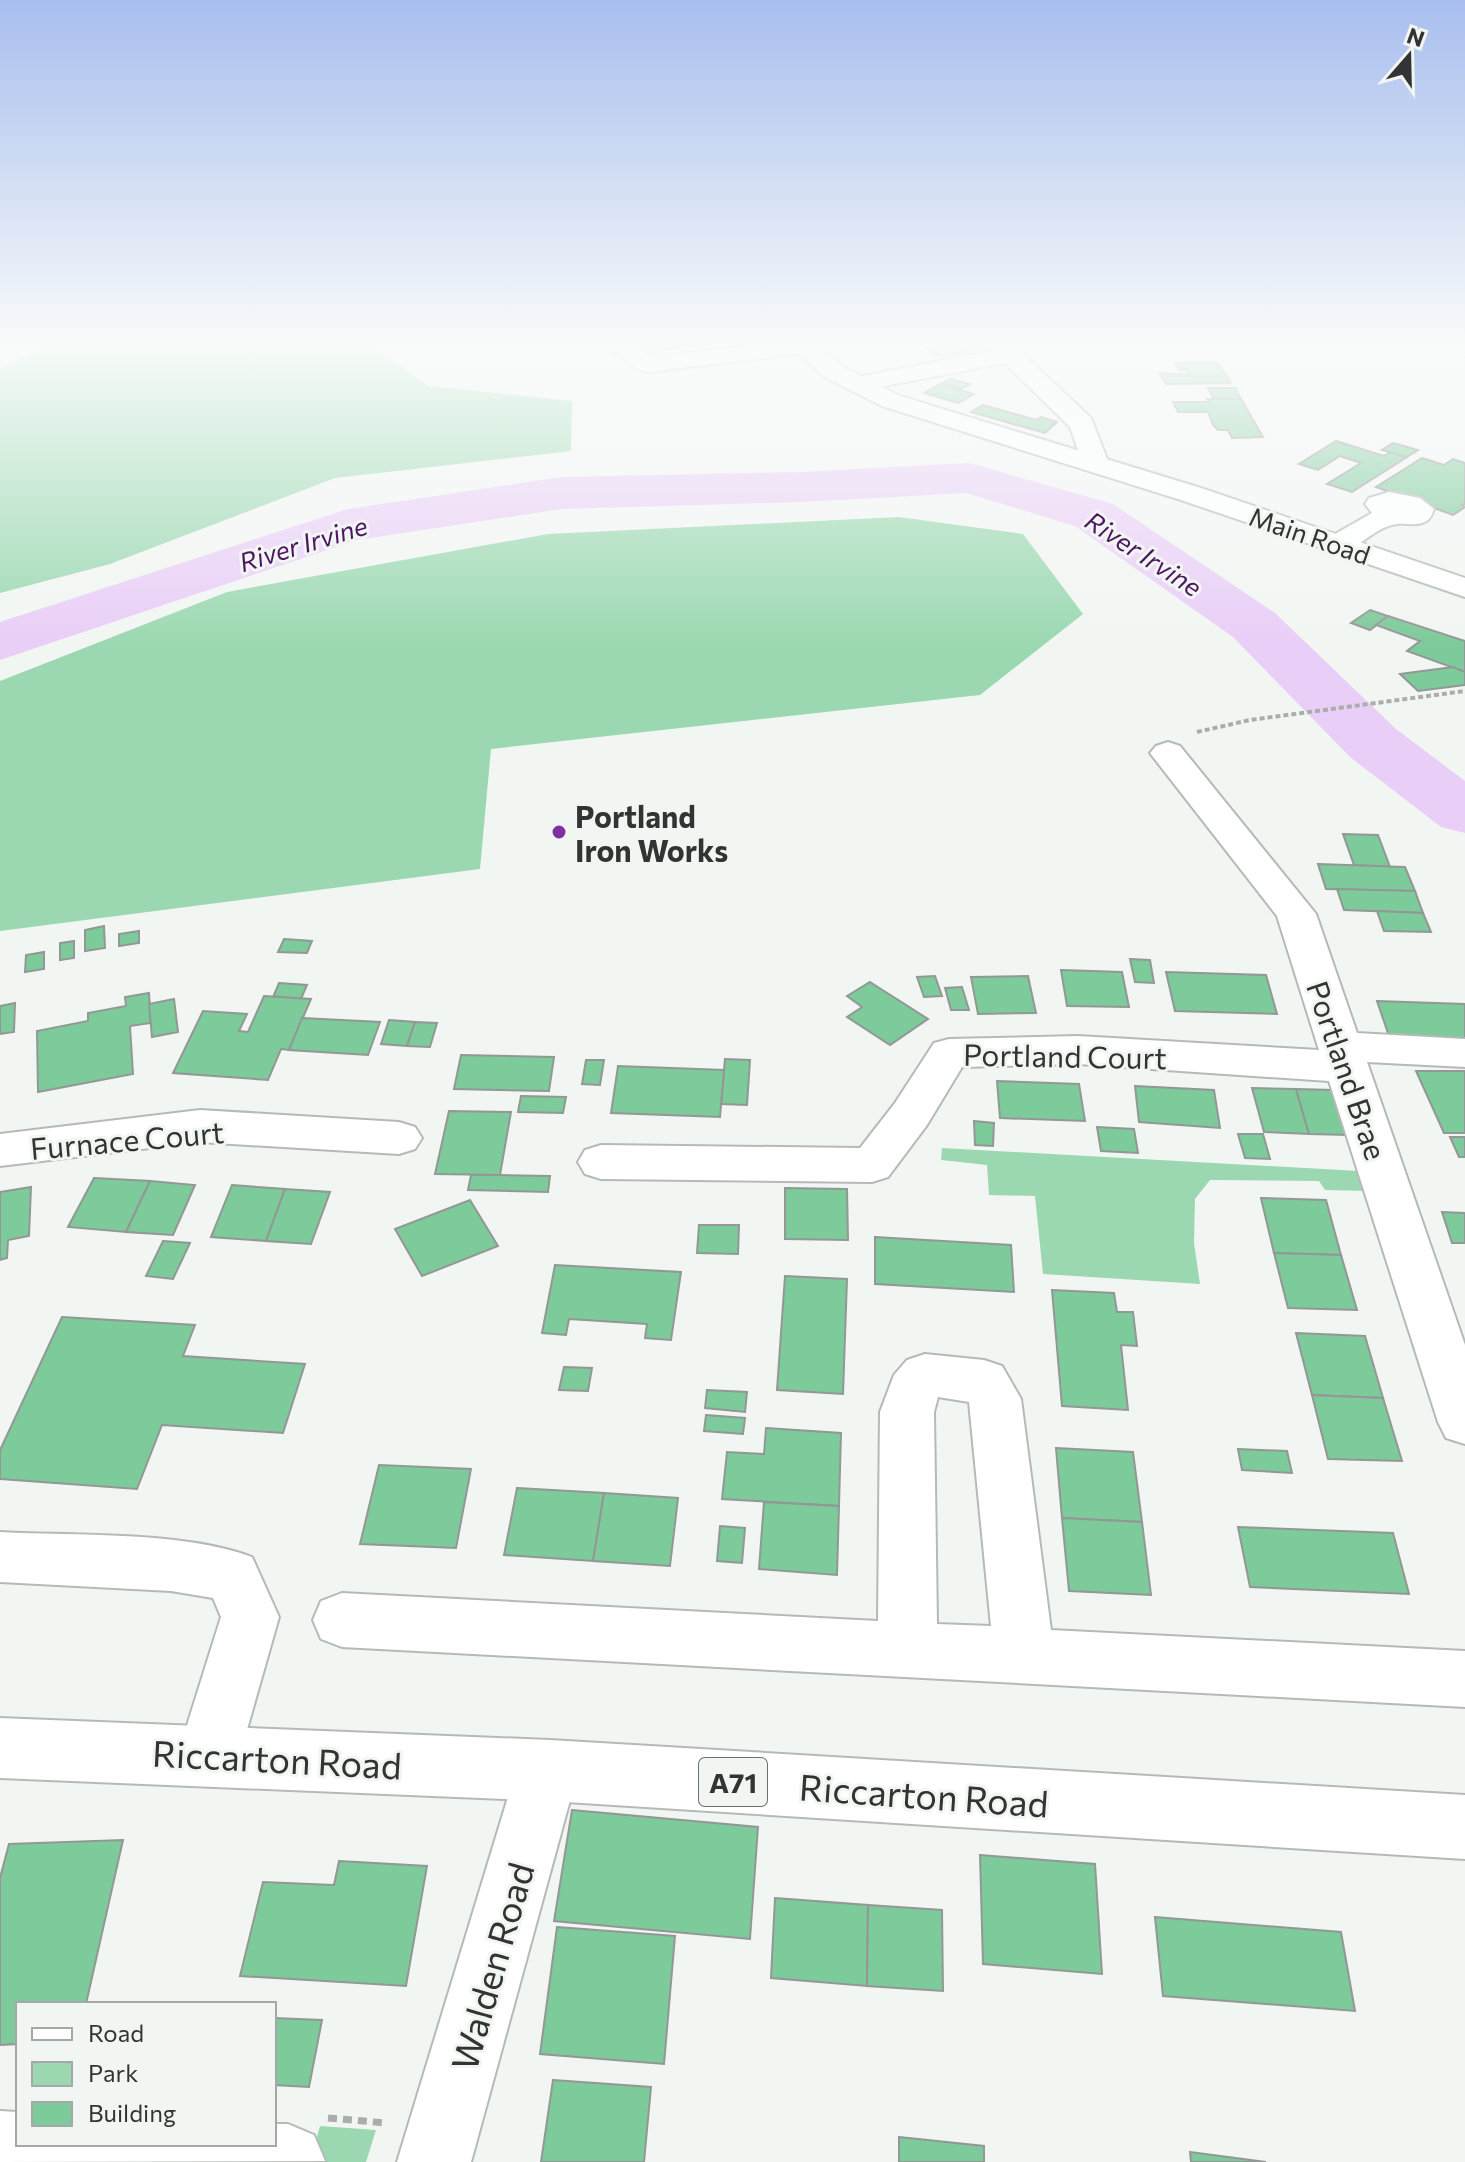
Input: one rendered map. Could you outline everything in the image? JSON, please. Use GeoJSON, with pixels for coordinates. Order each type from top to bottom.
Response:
{"type":"FeatureCollection","features":[{"type":"Feature","properties":{"kind":"street","name":"Main Road"},"geometry":{"type":"LineString","coordinates":[[1033,445],[1465,588]]}},
{"type":"Feature","properties":{"kind":"street"},"geometry":{"type":"LineString","coordinates":[[1089,445],[1095,464]]}},
{"type":"Feature","properties":{"kind":"street"},"geometry":{"type":"LineString","coordinates":[[1338,544],[1390,515]]}},
{"type":"Feature","properties":{"kind":"street","name":"Portland Brae"},"geometry":{"type":"LineString","coordinates":[[1168,753],[1296,914],[1343,1057],[1451,1328],[1465,1422]]}},
{"type":"Feature","properties":{"kind":"street","name":"Portland Court"},"geometry":{"type":"LineString","coordinates":[[601,1162],[872,1165],[911,1114],[949,1053],[1078,1050],[1343,1057]]}},
{"type":"Feature","properties":{"kind":"street"},"geometry":{"type":"LineString","coordinates":[[1343,1057],[1465,1053]]}},
{"type":"Feature","properties":{"kind":"street","name":"Furnace Court"},"geometry":{"type":"LineString","coordinates":[[0,1150],[200,1126],[399,1138]]}},
{"type":"Feature","properties":{"kind":"street"},"geometry":{"type":"LineString","coordinates":[[908,1651],[907,1412],[913,1390],[925,1375],[984,1381],[995,1399],[1024,1656]]}},
{"type":"Feature","properties":{"kind":"street"},"geometry":{"type":"LineString","coordinates":[[0,1557],[171,1566],[232,1575],[250,1617],[209,1754]]}},
{"type":"Feature","properties":{"kind":"street"},"geometry":{"type":"LineString","coordinates":[[342,1620],[1465,1679]]}},
{"type":"Feature","properties":{"kind":"street","name":"Riccarton Road"},"geometry":{"type":"LineString","coordinates":[[0,1748],[209,1754],[547,1771],[1465,1827]]}},
{"type":"Feature","properties":{"kind":"street","name":"Walden Road"},"geometry":{"type":"LineString","coordinates":[[434,2162],[547,1771]]}},
{"type":"Feature","properties":{"kind":"street"},"geometry":{"type":"LineString","coordinates":[[0,2148],[111,2158],[288,2161]]}},
{"type":"Feature","properties":{"kind":"path"},"geometry":{"type":"LineString","coordinates":[[1168,753],[1193,733],[1250,720],[1465,691]]}},
{"type":"Feature","properties":{"kind":"green space"},"geometry":{"type":"Polygon","coordinates":[[[0,445],[571,445],[571,451],[335,478],[110,564],[0,593],[0,445]]]}},
{"type":"Feature","properties":{"kind":"green space"},"geometry":{"type":"Polygon","coordinates":[[[899,517],[1023,534],[1083,614],[980,695],[491,749],[480,869],[0,931],[0,681],[227,592],[548,534],[899,517]]]}},
{"type":"Feature","properties":{"kind":"green space"},"geometry":{"type":"Polygon","coordinates":[[[942,1148],[1359,1171],[1368,1191],[1325,1190],[1319,1181],[1210,1180],[1195,1199],[1194,1243],[1200,1284],[1043,1274],[1035,1196],[989,1195],[987,1165],[941,1160],[942,1148]]]}},
{"type":"Feature","properties":{"kind":"green space"},"geometry":{"type":"Polygon","coordinates":[[[320,2126],[376,2130],[366,2162],[310,2162],[320,2126]]]}},
{"type":"Feature","properties":{"kind":"building"},"geometry":{"type":"Polygon","coordinates":[[[1330,445],[1348,445],[1384,456],[1390,452],[1407,457],[1352,492],[1327,484],[1361,463],[1340,456],[1318,470],[1299,464],[1330,445]]]}},
{"type":"Feature","properties":{"kind":"building"},"geometry":{"type":"Polygon","coordinates":[[[1390,445],[1400,445],[1418,450],[1407,457],[1382,450],[1390,445]]]}},
{"type":"Feature","properties":{"kind":"building"},"geometry":{"type":"Polygon","coordinates":[[[1422,458],[1444,465],[1453,459],[1465,463],[1465,504],[1462,505],[1465,507],[1453,515],[1376,487],[1422,458]]]}},
{"type":"Feature","properties":{"kind":"building"},"geometry":{"type":"Polygon","coordinates":[[[1370,610],[1388,616],[1370,630],[1351,623],[1370,610]]]}},
{"type":"Feature","properties":{"kind":"building"},"geometry":{"type":"Polygon","coordinates":[[[1388,616],[1465,641],[1465,672],[1407,651],[1420,641],[1376,625],[1388,616]]]}},
{"type":"Feature","properties":{"kind":"building"},"geometry":{"type":"Polygon","coordinates":[[[1453,667],[1465,672],[1465,685],[1418,691],[1400,674],[1453,667]]]}},
{"type":"Feature","properties":{"kind":"building"},"geometry":{"type":"Polygon","coordinates":[[[1343,834],[1378,835],[1390,867],[1354,865],[1343,834]]]}},
{"type":"Feature","properties":{"kind":"building"},"geometry":{"type":"Polygon","coordinates":[[[1318,864],[1405,867],[1415,891],[1326,889],[1318,864]]]}},
{"type":"Feature","properties":{"kind":"building"},"geometry":{"type":"Polygon","coordinates":[[[1337,889],[1415,891],[1423,913],[1344,910],[1337,889]]]}},
{"type":"Feature","properties":{"kind":"building"},"geometry":{"type":"Polygon","coordinates":[[[1377,911],[1423,913],[1431,932],[1384,931],[1377,911]]]}},
{"type":"Feature","properties":{"kind":"building"},"geometry":{"type":"Polygon","coordinates":[[[104,926],[105,948],[85,951],[85,930],[104,926]]]}},
{"type":"Feature","properties":{"kind":"building"},"geometry":{"type":"Polygon","coordinates":[[[139,931],[139,943],[119,946],[119,934],[139,931]]]}},
{"type":"Feature","properties":{"kind":"building"},"geometry":{"type":"Polygon","coordinates":[[[284,939],[312,941],[307,953],[278,952],[284,939]]]}},
{"type":"Feature","properties":{"kind":"building"},"geometry":{"type":"Polygon","coordinates":[[[74,941],[74,958],[60,960],[60,943],[74,941]]]}},
{"type":"Feature","properties":{"kind":"building"},"geometry":{"type":"Polygon","coordinates":[[[44,952],[44,969],[25,972],[26,955],[44,952]]]}},
{"type":"Feature","properties":{"kind":"building"},"geometry":{"type":"Polygon","coordinates":[[[1130,959],[1150,960],[1154,983],[1135,982],[1130,959]]]}},
{"type":"Feature","properties":{"kind":"building"},"geometry":{"type":"Polygon","coordinates":[[[1061,970],[1122,972],[1129,1007],[1067,1006],[1061,970]]]}},
{"type":"Feature","properties":{"kind":"building"},"geometry":{"type":"Polygon","coordinates":[[[1166,972],[1266,975],[1277,1014],[1175,1011],[1166,972]]]}},
{"type":"Feature","properties":{"kind":"building"},"geometry":{"type":"Polygon","coordinates":[[[935,976],[942,996],[924,997],[917,977],[935,976]]]}},
{"type":"Feature","properties":{"kind":"building"},"geometry":{"type":"Polygon","coordinates":[[[1028,976],[1036,1013],[978,1014],[971,977],[1028,976]]]}},
{"type":"Feature","properties":{"kind":"building"},"geometry":{"type":"Polygon","coordinates":[[[870,982],[928,1019],[890,1045],[847,1017],[862,1007],[847,996],[870,982]]]}},
{"type":"Feature","properties":{"kind":"building"},"geometry":{"type":"Polygon","coordinates":[[[279,983],[307,985],[301,999],[273,997],[279,983]]]}},
{"type":"Feature","properties":{"kind":"building"},"geometry":{"type":"Polygon","coordinates":[[[962,987],[969,1010],[951,1010],[945,988],[962,987]]]}},
{"type":"Feature","properties":{"kind":"building"},"geometry":{"type":"Polygon","coordinates":[[[149,993],[151,1023],[130,1026],[133,1074],[38,1092],[37,1031],[88,1021],[88,1013],[126,1006],[125,997],[149,993]]]}},
{"type":"Feature","properties":{"kind":"building"},"geometry":{"type":"Polygon","coordinates":[[[264,996],[311,999],[289,1050],[281,1049],[268,1080],[173,1073],[203,1011],[247,1014],[239,1031],[248,1032],[264,996]]]}},
{"type":"Feature","properties":{"kind":"building"},"geometry":{"type":"Polygon","coordinates":[[[174,999],[178,1032],[152,1037],[149,1004],[174,999]]]}},
{"type":"Feature","properties":{"kind":"building"},"geometry":{"type":"Polygon","coordinates":[[[1377,1001],[1465,1004],[1465,1045],[1391,1042],[1377,1001]]]}},
{"type":"Feature","properties":{"kind":"building"},"geometry":{"type":"Polygon","coordinates":[[[15,1003],[14,1032],[0,1034],[0,1006],[15,1003]]]}},
{"type":"Feature","properties":{"kind":"building"},"geometry":{"type":"Polygon","coordinates":[[[302,1018],[380,1022],[368,1055],[289,1050],[302,1018]]]}},
{"type":"Feature","properties":{"kind":"building"},"geometry":{"type":"Polygon","coordinates":[[[389,1020],[415,1022],[407,1046],[381,1044],[389,1020]]]}},
{"type":"Feature","properties":{"kind":"building"},"geometry":{"type":"Polygon","coordinates":[[[415,1022],[437,1023],[430,1047],[407,1046],[415,1022]]]}},
{"type":"Feature","properties":{"kind":"building"},"geometry":{"type":"Polygon","coordinates":[[[461,1055],[554,1057],[549,1091],[454,1089],[461,1055]]]}},
{"type":"Feature","properties":{"kind":"building"},"geometry":{"type":"Polygon","coordinates":[[[725,1059],[750,1060],[747,1105],[721,1104],[725,1059]]]}},
{"type":"Feature","properties":{"kind":"building"},"geometry":{"type":"Polygon","coordinates":[[[586,1060],[604,1060],[600,1085],[582,1084],[586,1060]]]}},
{"type":"Feature","properties":{"kind":"building"},"geometry":{"type":"Polygon","coordinates":[[[618,1066],[724,1070],[720,1117],[611,1113],[618,1066]]]}},
{"type":"Feature","properties":{"kind":"building"},"geometry":{"type":"Polygon","coordinates":[[[1416,1071],[1465,1071],[1465,1133],[1444,1133],[1416,1071]]]}},
{"type":"Feature","properties":{"kind":"building"},"geometry":{"type":"Polygon","coordinates":[[[997,1081],[1079,1084],[1085,1121],[1000,1118],[997,1081]]]}},
{"type":"Feature","properties":{"kind":"building"},"geometry":{"type":"Polygon","coordinates":[[[1135,1086],[1214,1090],[1220,1128],[1139,1122],[1135,1086]]]}},
{"type":"Feature","properties":{"kind":"building"},"geometry":{"type":"Polygon","coordinates":[[[1252,1088],[1296,1089],[1309,1134],[1264,1132],[1252,1088]]]}},
{"type":"Feature","properties":{"kind":"building"},"geometry":{"type":"Polygon","coordinates":[[[1296,1089],[1334,1090],[1348,1135],[1309,1134],[1296,1089]]]}},
{"type":"Feature","properties":{"kind":"building"},"geometry":{"type":"Polygon","coordinates":[[[521,1096],[566,1097],[563,1113],[518,1112],[521,1096]]]}},
{"type":"Feature","properties":{"kind":"building"},"geometry":{"type":"Polygon","coordinates":[[[449,1111],[511,1112],[500,1175],[435,1174],[449,1111]]]}},
{"type":"Feature","properties":{"kind":"building"},"geometry":{"type":"Polygon","coordinates":[[[974,1121],[994,1123],[993,1146],[975,1145],[974,1121]]]}},
{"type":"Feature","properties":{"kind":"building"},"geometry":{"type":"Polygon","coordinates":[[[1097,1127],[1134,1129],[1138,1153],[1101,1151],[1097,1127]]]}},
{"type":"Feature","properties":{"kind":"building"},"geometry":{"type":"Polygon","coordinates":[[[1238,1134],[1263,1134],[1270,1159],[1245,1158],[1238,1134]]]}},
{"type":"Feature","properties":{"kind":"building"},"geometry":{"type":"Polygon","coordinates":[[[1450,1137],[1465,1137],[1465,1157],[1459,1157],[1450,1137]]]}},
{"type":"Feature","properties":{"kind":"building"},"geometry":{"type":"Polygon","coordinates":[[[471,1175],[550,1176],[548,1192],[468,1190],[471,1175]]]}},
{"type":"Feature","properties":{"kind":"building"},"geometry":{"type":"Polygon","coordinates":[[[94,1178],[150,1181],[126,1232],[68,1227],[94,1178]]]}},
{"type":"Feature","properties":{"kind":"building"},"geometry":{"type":"Polygon","coordinates":[[[150,1181],[195,1185],[173,1235],[126,1232],[150,1181]]]}},
{"type":"Feature","properties":{"kind":"building"},"geometry":{"type":"Polygon","coordinates":[[[232,1185],[285,1189],[266,1241],[211,1237],[232,1185]]]}},
{"type":"Feature","properties":{"kind":"building"},"geometry":{"type":"Polygon","coordinates":[[[31,1187],[29,1236],[8,1240],[7,1258],[0,1260],[0,1192],[31,1187]]]}},
{"type":"Feature","properties":{"kind":"building"},"geometry":{"type":"Polygon","coordinates":[[[785,1188],[847,1189],[848,1240],[785,1239],[785,1188]]]}},
{"type":"Feature","properties":{"kind":"building"},"geometry":{"type":"Polygon","coordinates":[[[285,1189],[330,1192],[311,1244],[266,1241],[285,1189]]]}},
{"type":"Feature","properties":{"kind":"building"},"geometry":{"type":"Polygon","coordinates":[[[1261,1198],[1326,1200],[1341,1255],[1274,1253],[1261,1198]]]}},
{"type":"Feature","properties":{"kind":"building"},"geometry":{"type":"Polygon","coordinates":[[[470,1200],[498,1246],[422,1276],[395,1229],[470,1200]]]}},
{"type":"Feature","properties":{"kind":"building"},"geometry":{"type":"Polygon","coordinates":[[[1442,1212],[1465,1213],[1465,1243],[1452,1243],[1442,1212]]]}},
{"type":"Feature","properties":{"kind":"building"},"geometry":{"type":"Polygon","coordinates":[[[699,1225],[739,1225],[738,1254],[697,1253],[699,1225]]]}},
{"type":"Feature","properties":{"kind":"building"},"geometry":{"type":"Polygon","coordinates":[[[875,1237],[1011,1245],[1014,1292],[875,1284],[875,1237]]]}},
{"type":"Feature","properties":{"kind":"building"},"geometry":{"type":"Polygon","coordinates":[[[163,1241],[190,1243],[173,1279],[146,1276],[163,1241]]]}},
{"type":"Feature","properties":{"kind":"building"},"geometry":{"type":"Polygon","coordinates":[[[1274,1253],[1341,1255],[1357,1310],[1288,1308],[1274,1253]]]}},
{"type":"Feature","properties":{"kind":"building"},"geometry":{"type":"Polygon","coordinates":[[[555,1265],[681,1272],[671,1340],[645,1338],[647,1324],[569,1319],[566,1335],[542,1333],[555,1265]]]}},
{"type":"Feature","properties":{"kind":"building"},"geometry":{"type":"Polygon","coordinates":[[[785,1276],[847,1279],[843,1394],[777,1390],[785,1276]]]}},
{"type":"Feature","properties":{"kind":"building"},"geometry":{"type":"Polygon","coordinates":[[[1052,1290],[1114,1293],[1117,1312],[1133,1312],[1137,1346],[1121,1345],[1128,1410],[1062,1406],[1052,1290]]]}},
{"type":"Feature","properties":{"kind":"building"},"geometry":{"type":"Polygon","coordinates":[[[62,1317],[195,1325],[183,1356],[305,1364],[283,1433],[162,1425],[137,1489],[0,1479],[0,1450],[62,1317]]]}},
{"type":"Feature","properties":{"kind":"building"},"geometry":{"type":"Polygon","coordinates":[[[1296,1333],[1365,1336],[1383,1398],[1312,1395],[1296,1333]]]}},
{"type":"Feature","properties":{"kind":"building"},"geometry":{"type":"Polygon","coordinates":[[[564,1367],[592,1368],[588,1391],[559,1390],[564,1367]]]}},
{"type":"Feature","properties":{"kind":"building"},"geometry":{"type":"Polygon","coordinates":[[[707,1390],[747,1392],[745,1412],[705,1408],[707,1390]]]}},
{"type":"Feature","properties":{"kind":"building"},"geometry":{"type":"Polygon","coordinates":[[[1312,1395],[1383,1398],[1402,1461],[1328,1459],[1312,1395]]]}},
{"type":"Feature","properties":{"kind":"building"},"geometry":{"type":"Polygon","coordinates":[[[706,1415],[745,1418],[743,1434],[704,1431],[706,1415]]]}},
{"type":"Feature","properties":{"kind":"building"},"geometry":{"type":"Polygon","coordinates":[[[766,1428],[841,1433],[839,1506],[722,1499],[727,1452],[764,1454],[766,1428]]]}},
{"type":"Feature","properties":{"kind":"building"},"geometry":{"type":"Polygon","coordinates":[[[1056,1448],[1133,1452],[1142,1522],[1062,1518],[1056,1448]]]}},
{"type":"Feature","properties":{"kind":"building"},"geometry":{"type":"Polygon","coordinates":[[[1238,1449],[1287,1451],[1292,1473],[1242,1470],[1238,1449]]]}},
{"type":"Feature","properties":{"kind":"building"},"geometry":{"type":"Polygon","coordinates":[[[379,1465],[471,1469],[456,1548],[360,1544],[379,1465]]]}},
{"type":"Feature","properties":{"kind":"building"},"geometry":{"type":"Polygon","coordinates":[[[517,1488],[604,1493],[593,1561],[504,1555],[517,1488]]]}},
{"type":"Feature","properties":{"kind":"building"},"geometry":{"type":"Polygon","coordinates":[[[604,1493],[678,1498],[670,1566],[593,1561],[604,1493]]]}},
{"type":"Feature","properties":{"kind":"building"},"geometry":{"type":"Polygon","coordinates":[[[764,1502],[839,1506],[837,1575],[759,1569],[764,1502]]]}},
{"type":"Feature","properties":{"kind":"building"},"geometry":{"type":"Polygon","coordinates":[[[1062,1518],[1142,1522],[1151,1595],[1069,1591],[1062,1518]]]}},
{"type":"Feature","properties":{"kind":"building"},"geometry":{"type":"Polygon","coordinates":[[[720,1526],[745,1528],[742,1563],[717,1561],[720,1526]]]}},
{"type":"Feature","properties":{"kind":"building"},"geometry":{"type":"Polygon","coordinates":[[[1238,1527],[1393,1533],[1409,1594],[1250,1587],[1238,1527]]]}},
{"type":"Feature","properties":{"kind":"building"},"geometry":{"type":"Polygon","coordinates":[[[572,1810],[758,1827],[750,1939],[554,1921],[572,1810]]]}},
{"type":"Feature","properties":{"kind":"building"},"geometry":{"type":"Polygon","coordinates":[[[123,1840],[86,2002],[16,2002],[16,2044],[0,2045],[0,1878],[9,1844],[123,1840]]]}},
{"type":"Feature","properties":{"kind":"building"},"geometry":{"type":"Polygon","coordinates":[[[980,1855],[1095,1864],[1102,1974],[983,1964],[980,1855]]]}},
{"type":"Feature","properties":{"kind":"building"},"geometry":{"type":"Polygon","coordinates":[[[339,1861],[427,1866],[406,1986],[240,1976],[263,1882],[334,1885],[339,1861]]]}},
{"type":"Feature","properties":{"kind":"building"},"geometry":{"type":"Polygon","coordinates":[[[775,1898],[868,1905],[867,1986],[771,1978],[775,1898]]]}},
{"type":"Feature","properties":{"kind":"building"},"geometry":{"type":"Polygon","coordinates":[[[868,1905],[942,1910],[943,1991],[867,1986],[868,1905]]]}},
{"type":"Feature","properties":{"kind":"building"},"geometry":{"type":"Polygon","coordinates":[[[1155,1917],[1341,1932],[1355,2011],[1163,1996],[1155,1917]]]}},
{"type":"Feature","properties":{"kind":"building"},"geometry":{"type":"Polygon","coordinates":[[[557,1927],[675,1936],[664,2064],[540,2054],[557,1927]]]}},
{"type":"Feature","properties":{"kind":"building"},"geometry":{"type":"Polygon","coordinates":[[[276,2018],[322,2020],[309,2087],[276,2085],[276,2018]]]}},
{"type":"Feature","properties":{"kind":"building"},"geometry":{"type":"Polygon","coordinates":[[[553,2080],[651,2087],[644,2162],[541,2162],[553,2080]]]}},
{"type":"Feature","properties":{"kind":"building"},"geometry":{"type":"Polygon","coordinates":[[[899,2137],[984,2146],[984,2162],[899,2162],[899,2137]]]}},
{"type":"Feature","properties":{"kind":"building"},"geometry":{"type":"Polygon","coordinates":[[[1190,2152],[1266,2162],[1191,2162],[1190,2152]]]}},
{"type":"Feature","properties":{"kind":"waterway","name":"River Irvine"},"geometry":{"type":"LineString","coordinates":[[0,642],[348,525],[562,493],[801,487],[969,478],[1094,515],[1254,625],[1373,743],[1465,813]]}},
{"type":"Feature","properties":{"kind":"place","name":"Portland Iron Works"},"geometry":{"type":"Point","coordinates":[559,832]}}]}
